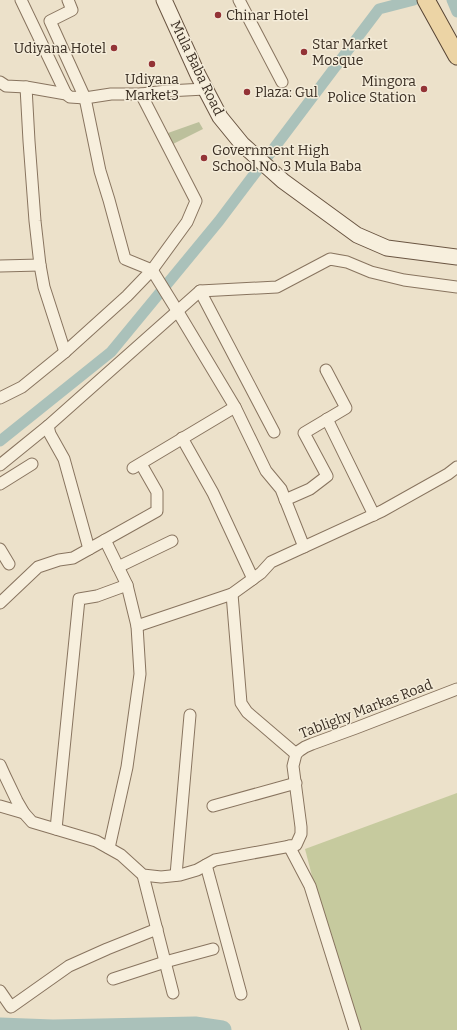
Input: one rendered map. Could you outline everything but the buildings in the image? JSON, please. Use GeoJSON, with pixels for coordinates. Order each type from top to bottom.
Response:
{"type":"FeatureCollection","features":[{"type":"Feature","properties":{"kind":"main road","name":"Mula Baba Road"},"geometry":{"type":"LineString","coordinates":[[164,0],[198,75],[220,117],[242,144],[282,181],[357,234],[381,246],[457,257]]}},
{"type":"Feature","properties":{"kind":"main road"},"geometry":{"type":"LineString","coordinates":[[427,2],[457,56]]}},
{"type":"Feature","properties":{"kind":"street"},"geometry":{"type":"LineString","coordinates":[[21,0],[66,94]]}},
{"type":"Feature","properties":{"kind":"street"},"geometry":{"type":"LineString","coordinates":[[68,0],[72,10],[50,21],[85,98],[100,171],[125,259],[152,270],[235,407],[266,471],[281,489],[304,547]]}},
{"type":"Feature","properties":{"kind":"street"},"geometry":{"type":"LineString","coordinates":[[239,0],[282,82]]}},
{"type":"Feature","properties":{"kind":"street"},"geometry":{"type":"LineString","coordinates":[[0,82],[6,86],[26,87],[66,94],[70,97],[85,98],[111,94],[141,94],[205,89]]}},
{"type":"Feature","properties":{"kind":"street"},"geometry":{"type":"LineString","coordinates":[[26,87],[35,221],[40,265],[44,287],[65,352]]}},
{"type":"Feature","properties":{"kind":"street"},"geometry":{"type":"LineString","coordinates":[[0,398],[22,387],[65,352],[127,296],[152,270],[187,222],[196,201],[141,94]]}},
{"type":"Feature","properties":{"kind":"street"},"geometry":{"type":"LineString","coordinates":[[0,465],[48,426],[200,291],[277,286],[330,259],[347,262],[371,272],[404,280],[457,287]]}},
{"type":"Feature","properties":{"kind":"street"},"geometry":{"type":"LineString","coordinates":[[0,266],[40,265]]}},
{"type":"Feature","properties":{"kind":"street"},"geometry":{"type":"LineString","coordinates":[[200,291],[274,432]]}},
{"type":"Feature","properties":{"kind":"street"},"geometry":{"type":"LineString","coordinates":[[285,500],[310,489],[327,476],[304,433],[346,408],[326,370]]}},
{"type":"Feature","properties":{"kind":"street"},"geometry":{"type":"LineString","coordinates":[[0,603],[38,567],[59,560],[73,558],[157,511],[157,492],[137,466],[235,407]]}},
{"type":"Feature","properties":{"kind":"street"},"geometry":{"type":"LineString","coordinates":[[327,419],[374,515]]}},
{"type":"Feature","properties":{"kind":"street"},"geometry":{"type":"LineString","coordinates":[[48,426],[50,434],[64,459],[89,549]]}},
{"type":"Feature","properties":{"kind":"street"},"geometry":{"type":"LineString","coordinates":[[182,438],[213,493],[253,579]]}},
{"type":"Feature","properties":{"kind":"street"},"geometry":{"type":"LineString","coordinates":[[0,484],[32,464]]}},
{"type":"Feature","properties":{"kind":"street"},"geometry":{"type":"LineString","coordinates":[[137,626],[232,594],[261,573],[271,562],[374,515],[448,474],[457,467]]}},
{"type":"Feature","properties":{"kind":"street"},"geometry":{"type":"LineString","coordinates":[[105,540],[127,585],[137,626],[140,674],[127,767],[109,848]]}},
{"type":"Feature","properties":{"kind":"street"},"geometry":{"type":"LineString","coordinates":[[118,567],[172,541]]}},
{"type":"Feature","properties":{"kind":"street"},"geometry":{"type":"LineString","coordinates":[[0,549],[9,564]]}},
{"type":"Feature","properties":{"kind":"street"},"geometry":{"type":"LineString","coordinates":[[56,829],[79,599],[97,596],[127,585]]}},
{"type":"Feature","properties":{"kind":"street"},"geometry":{"type":"LineString","coordinates":[[232,594],[239,630],[241,703],[247,712],[296,754]]}},
{"type":"Feature","properties":{"kind":"street","name":"Tablighy Markas Road"},"geometry":{"type":"LineString","coordinates":[[289,846],[296,845],[301,834],[293,766],[296,754],[305,747],[457,689]]}},
{"type":"Feature","properties":{"kind":"street"},"geometry":{"type":"LineString","coordinates":[[176,875],[190,715]]}},
{"type":"Feature","properties":{"kind":"street"},"geometry":{"type":"LineString","coordinates":[[0,765],[4,776],[24,813],[32,822],[96,841],[121,855],[143,875],[173,993]]}},
{"type":"Feature","properties":{"kind":"street"},"geometry":{"type":"LineString","coordinates":[[213,806],[296,783]]}},
{"type":"Feature","properties":{"kind":"street"},"geometry":{"type":"LineString","coordinates":[[0,806],[24,813]]}},
{"type":"Feature","properties":{"kind":"street"},"geometry":{"type":"LineString","coordinates":[[143,875],[161,877],[176,875],[197,870],[215,860],[289,846],[310,886],[355,1030]]}},
{"type":"Feature","properties":{"kind":"street"},"geometry":{"type":"LineString","coordinates":[[206,865],[241,994]]}},
{"type":"Feature","properties":{"kind":"street"},"geometry":{"type":"LineString","coordinates":[[0,992],[11,1007],[69,966],[157,929]]}},
{"type":"Feature","properties":{"kind":"street"},"geometry":{"type":"LineString","coordinates":[[113,979],[165,962],[213,949]]}},
{"type":"Feature","properties":{"kind":"green space"},"geometry":{"type":"Polygon","coordinates":[[[199,122],[203,129],[173,144],[168,133],[199,122]]]}},
{"type":"Feature","properties":{"kind":"green space"},"geometry":{"type":"Polygon","coordinates":[[[457,793],[457,1030],[352,1030],[305,849],[457,793]]]}},
{"type":"Feature","properties":{"kind":"waterway"},"geometry":{"type":"LineString","coordinates":[[0,441],[111,352],[219,221],[379,9],[414,0]]}},
{"type":"Feature","properties":{"kind":"waterway"},"geometry":{"type":"LineString","coordinates":[[452,0],[457,12]]}},
{"type":"Feature","properties":{"kind":"waterway"},"geometry":{"type":"LineString","coordinates":[[0,1027],[53,1029],[195,1026],[222,1030]]}},
{"type":"Feature","properties":{"kind":"place","name":"Chinar Hotel"},"geometry":{"type":"Point","coordinates":[218,15]}},
{"type":"Feature","properties":{"kind":"place","name":"Udiyana Hotel"},"geometry":{"type":"Point","coordinates":[114,48]}},
{"type":"Feature","properties":{"kind":"place","name":"Star Market Mosque"},"geometry":{"type":"Point","coordinates":[304,52]}},
{"type":"Feature","properties":{"kind":"place","name":"Udiyana Market3"},"geometry":{"type":"Point","coordinates":[152,64]}},
{"type":"Feature","properties":{"kind":"place","name":"Mingora Police Station"},"geometry":{"type":"Point","coordinates":[424,89]}},
{"type":"Feature","properties":{"kind":"place","name":"Plaza: Gul"},"geometry":{"type":"Point","coordinates":[247,92]}},
{"type":"Feature","properties":{"kind":"place","name":"Government High School No. 3 Mula Baba"},"geometry":{"type":"Point","coordinates":[204,158]}}]}
